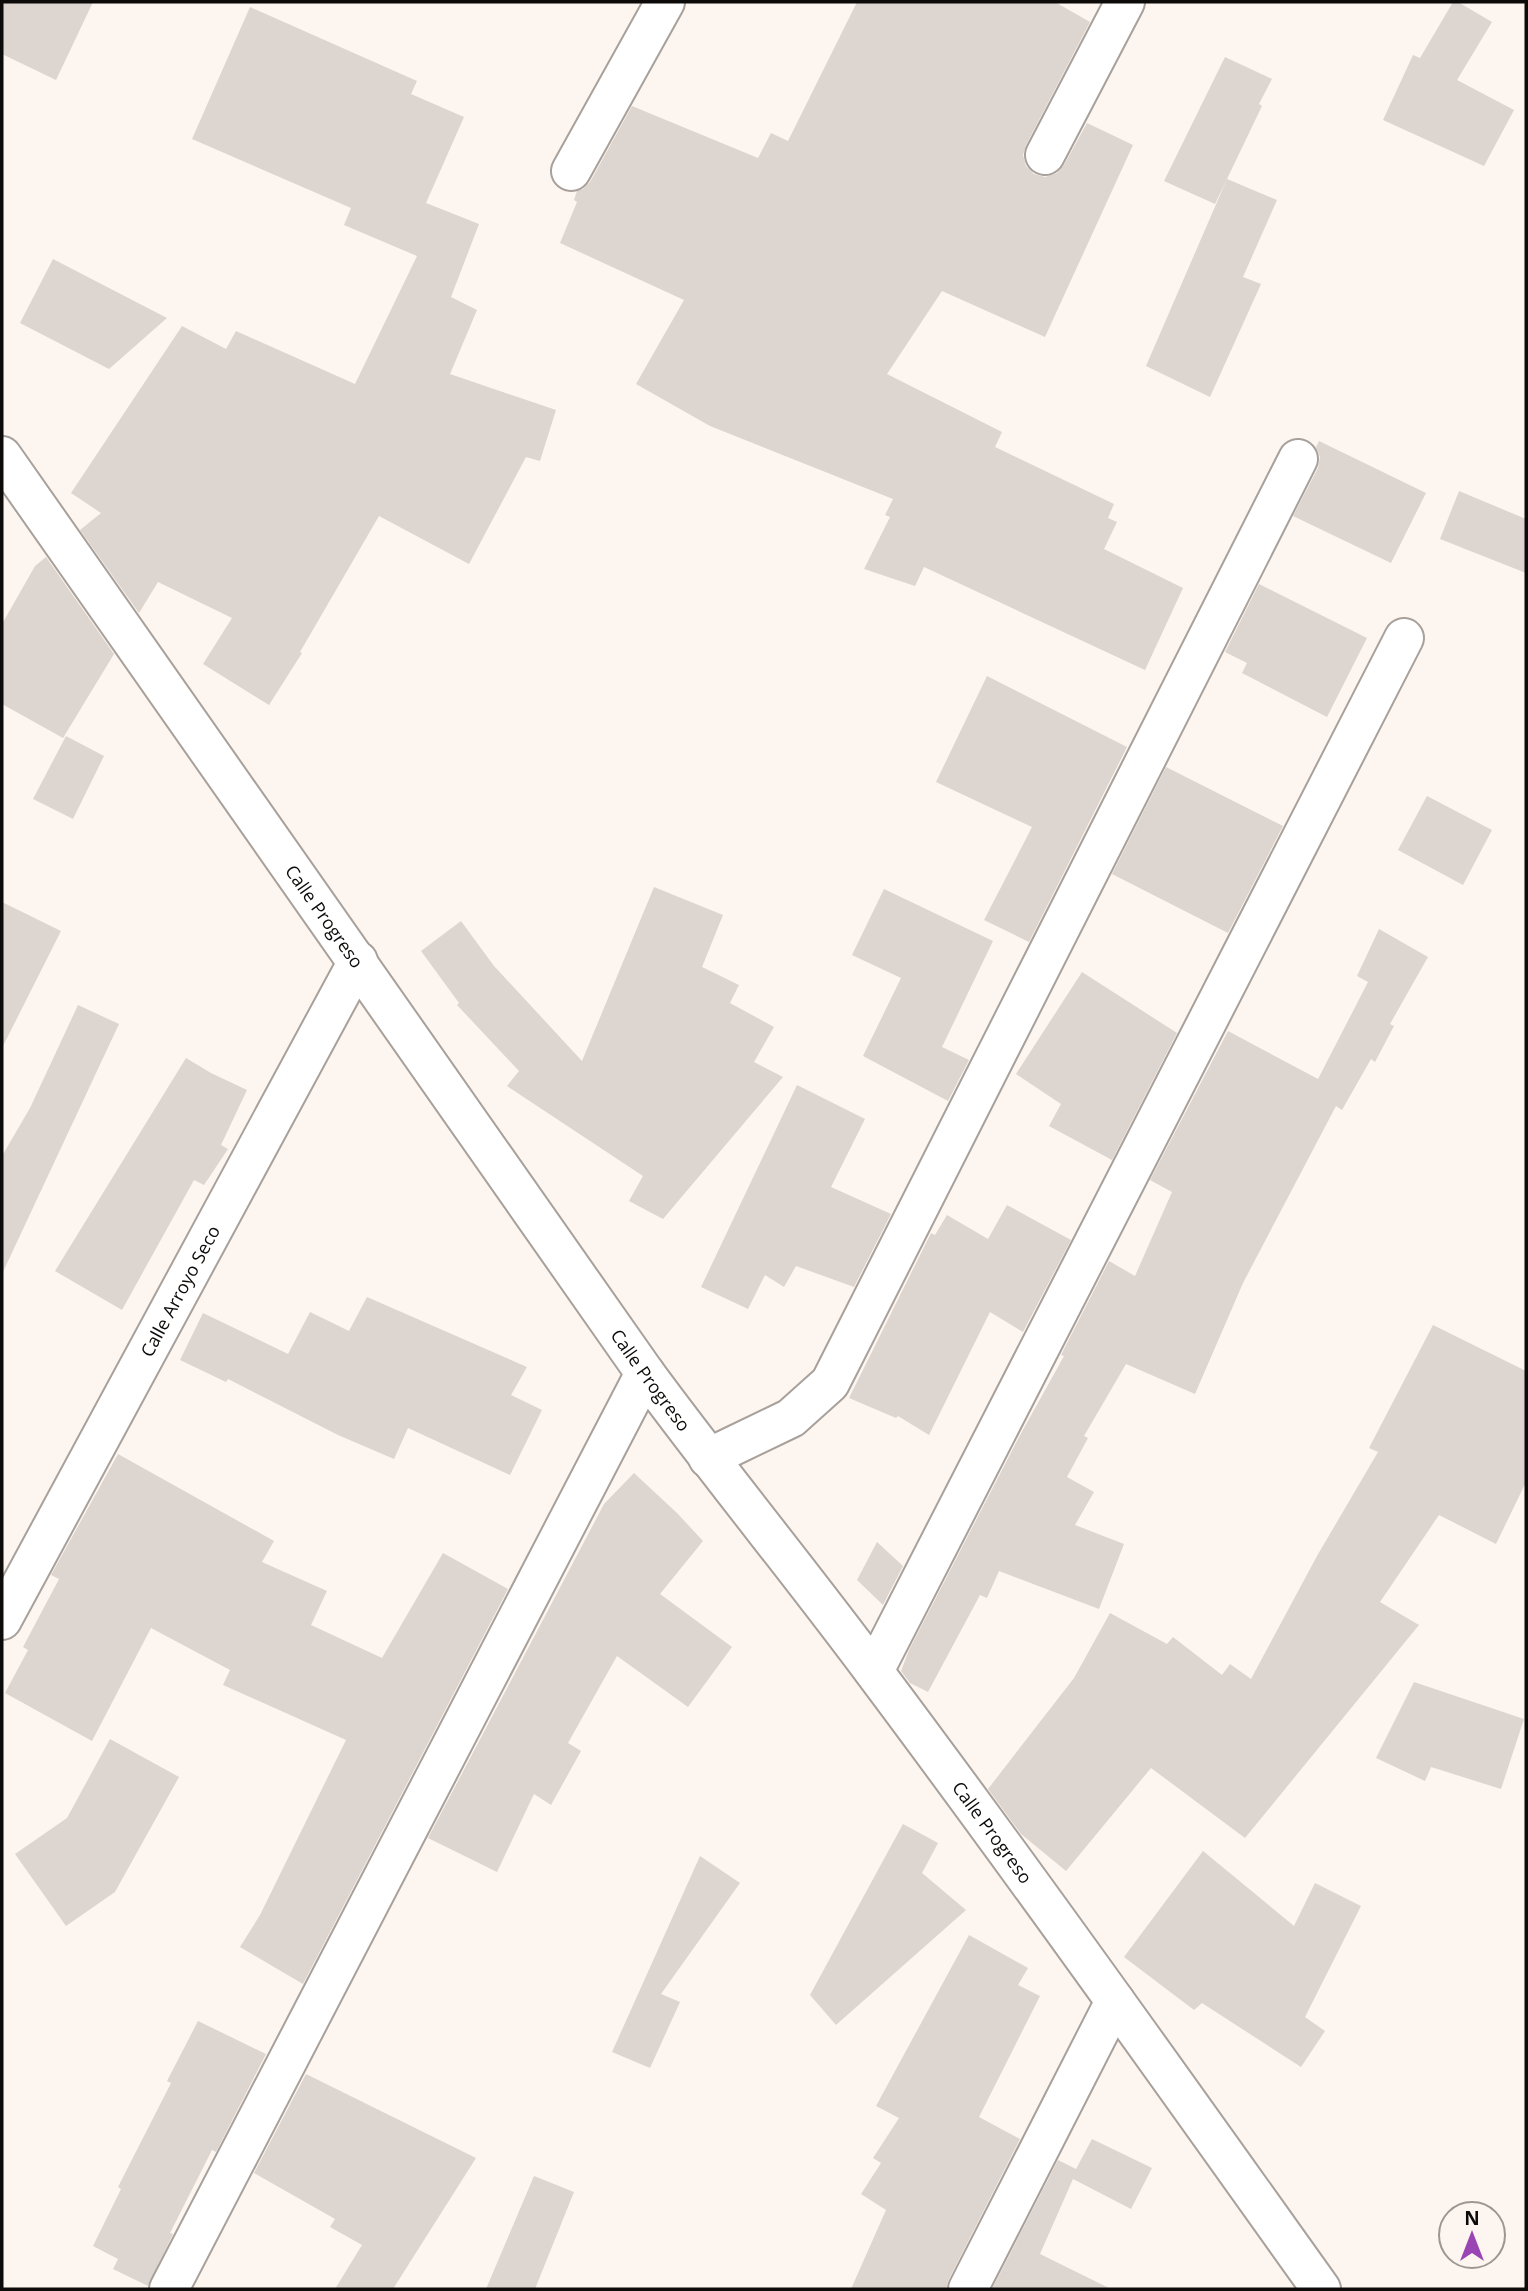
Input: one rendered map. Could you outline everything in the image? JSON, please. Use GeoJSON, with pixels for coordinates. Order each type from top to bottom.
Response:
{"type":"FeatureCollection","features":[{"type":"Feature","properties":{"kind":"street"},"geometry":{"type":"LineString","coordinates":[[571,171],[665,2]]}},
{"type":"Feature","properties":{"kind":"street"},"geometry":{"type":"LineString","coordinates":[[1045,155],[1125,2]]}},
{"type":"Feature","properties":{"kind":"street","name":"Calle Progreso"},"geometry":{"type":"LineString","coordinates":[[2,456],[645,1373],[874,1671],[1321,2289]]}},
{"type":"Feature","properties":{"kind":"street"},"geometry":{"type":"LineString","coordinates":[[708,1458],[790,1418],[830,1383],[1298,459]]}},
{"type":"Feature","properties":{"kind":"street"},"geometry":{"type":"LineString","coordinates":[[874,1671],[1404,638]]}},
{"type":"Feature","properties":{"kind":"street","name":"Calle Arroyo Seco"},"geometry":{"type":"LineString","coordinates":[[2,1620],[358,961]]}},
{"type":"Feature","properties":{"kind":"street"},"geometry":{"type":"LineString","coordinates":[[169,2289],[645,1373]]}},
{"type":"Feature","properties":{"kind":"street"},"geometry":{"type":"LineString","coordinates":[[968,2289],[1115,2001]]}},
{"type":"Feature","properties":{"kind":"building"},"geometry":{"type":"Polygon","coordinates":[[[2,2],[93,2],[56,80],[2,54],[2,2]]]}},
{"type":"Feature","properties":{"kind":"building"},"geometry":{"type":"Polygon","coordinates":[[[857,2],[1055,2],[1090,22],[1026,145],[1023,155],[1026,166],[1034,174],[1045,177],[1057,173],[1087,123],[1133,145],[1045,337],[942,291],[887,374],[1002,432],[995,447],[1114,504],[1108,518],[1117,522],[1104,549],[1183,588],[1145,670],[924,567],[915,586],[864,569],[890,517],[885,515],[893,499],[710,426],[636,384],[684,300],[560,243],[577,202],[574,200],[577,191],[590,182],[632,106],[758,158],[771,133],[788,141],[857,2]]]}},
{"type":"Feature","properties":{"kind":"building"},"geometry":{"type":"Polygon","coordinates":[[[1453,2],[1458,2],[1492,22],[1457,80],[1514,110],[1484,166],[1383,120],[1413,55],[1420,58],[1453,2]]]}},
{"type":"Feature","properties":{"kind":"building"},"geometry":{"type":"Polygon","coordinates":[[[250,7],[417,81],[411,94],[464,117],[426,203],[479,224],[451,297],[477,310],[450,374],[556,410],[540,461],[526,457],[469,564],[379,516],[300,652],[302,653],[269,705],[203,664],[232,618],[158,582],[139,613],[80,530],[101,513],[71,493],[182,326],[226,349],[236,331],[355,384],[417,256],[344,225],[351,208],[192,139],[250,7]]]}},
{"type":"Feature","properties":{"kind":"building"},"geometry":{"type":"Polygon","coordinates":[[[1225,57],[1272,79],[1259,104],[1262,106],[1215,204],[1164,181],[1225,57]]]}},
{"type":"Feature","properties":{"kind":"building"},"geometry":{"type":"Polygon","coordinates":[[[1227,179],[1277,200],[1243,277],[1261,284],[1210,397],[1146,366],[1227,179]]]}},
{"type":"Feature","properties":{"kind":"building"},"geometry":{"type":"Polygon","coordinates":[[[53,259],[167,318],[109,369],[20,323],[53,259]]]}},
{"type":"Feature","properties":{"kind":"building"},"geometry":{"type":"Polygon","coordinates":[[[1319,441],[1426,493],[1391,563],[1293,516],[1318,468],[1320,457],[1316,447],[1319,441]]]}},
{"type":"Feature","properties":{"kind":"building"},"geometry":{"type":"Polygon","coordinates":[[[1459,491],[1526,519],[1526,573],[1440,539],[1459,491]]]}},
{"type":"Feature","properties":{"kind":"building"},"geometry":{"type":"Polygon","coordinates":[[[46,557],[114,654],[63,738],[2,704],[2,624],[35,566],[46,557]]]}},
{"type":"Feature","properties":{"kind":"building"},"geometry":{"type":"Polygon","coordinates":[[[1259,584],[1367,638],[1327,717],[1242,673],[1247,663],[1225,652],[1259,584]]]}},
{"type":"Feature","properties":{"kind":"building"},"geometry":{"type":"Polygon","coordinates":[[[987,676],[1127,747],[1029,942],[984,920],[1032,827],[936,782],[987,676]]]}},
{"type":"Feature","properties":{"kind":"building"},"geometry":{"type":"Polygon","coordinates":[[[66,736],[104,756],[73,819],[33,799],[66,736]]]}},
{"type":"Feature","properties":{"kind":"building"},"geometry":{"type":"Polygon","coordinates":[[[1166,767],[1283,826],[1228,933],[1112,874],[1166,767]]]}},
{"type":"Feature","properties":{"kind":"building"},"geometry":{"type":"Polygon","coordinates":[[[1427,796],[1492,830],[1463,885],[1398,850],[1427,796]]]}},
{"type":"Feature","properties":{"kind":"building"},"geometry":{"type":"Polygon","coordinates":[[[654,887],[723,915],[702,967],[739,985],[730,1003],[774,1027],[754,1062],[783,1077],[663,1219],[629,1201],[643,1176],[507,1086],[519,1071],[457,1005],[459,1003],[421,951],[461,921],[494,966],[582,1061],[654,887]]]}},
{"type":"Feature","properties":{"kind":"building"},"geometry":{"type":"Polygon","coordinates":[[[884,889],[993,941],[942,1047],[969,1060],[948,1101],[863,1056],[901,978],[852,955],[884,889]]]}},
{"type":"Feature","properties":{"kind":"building"},"geometry":{"type":"Polygon","coordinates":[[[2,902],[61,931],[2,1048],[2,902]]]}},
{"type":"Feature","properties":{"kind":"building"},"geometry":{"type":"Polygon","coordinates":[[[1379,929],[1428,957],[1390,1024],[1394,1026],[1375,1062],[1371,1059],[1342,1110],[1336,1106],[1243,1283],[1195,1394],[1126,1364],[1084,1436],[1088,1438],[1067,1477],[1094,1492],[1075,1525],[1124,1544],[1099,1609],[999,1571],[987,1598],[980,1595],[928,1692],[910,1683],[901,1671],[909,1650],[1064,1356],[1061,1355],[1109,1261],[1135,1276],[1172,1192],[1150,1180],[1228,1031],[1318,1079],[1368,982],[1357,976],[1379,929]]]}},
{"type":"Feature","properties":{"kind":"building"},"geometry":{"type":"Polygon","coordinates":[[[1082,972],[1177,1033],[1112,1160],[1049,1126],[1061,1104],[1016,1074],[1082,972]]]}},
{"type":"Feature","properties":{"kind":"building"},"geometry":{"type":"Polygon","coordinates":[[[78,1005],[119,1024],[2,1274],[2,1156],[30,1108],[78,1005]]]}},
{"type":"Feature","properties":{"kind":"building"},"geometry":{"type":"Polygon","coordinates":[[[186,1058],[247,1090],[221,1145],[228,1149],[204,1185],[194,1180],[122,1310],[55,1271],[186,1058]]]}},
{"type":"Feature","properties":{"kind":"building"},"geometry":{"type":"Polygon","coordinates":[[[797,1085],[865,1119],[831,1187],[891,1214],[854,1287],[796,1266],[784,1287],[765,1275],[748,1309],[701,1287],[797,1085]]]}},
{"type":"Feature","properties":{"kind":"building"},"geometry":{"type":"Polygon","coordinates":[[[1007,1205],[1071,1240],[1023,1332],[990,1312],[929,1435],[898,1416],[896,1418],[849,1398],[931,1233],[935,1235],[947,1215],[988,1239],[1007,1205]]]}},
{"type":"Feature","properties":{"kind":"building"},"geometry":{"type":"Polygon","coordinates":[[[367,1297],[527,1367],[511,1395],[542,1410],[510,1475],[408,1428],[394,1459],[338,1435],[228,1379],[226,1382],[180,1360],[203,1313],[288,1354],[310,1312],[349,1331],[367,1297]]]}},
{"type":"Feature","properties":{"kind":"building"},"geometry":{"type":"Polygon","coordinates":[[[1433,1325],[1526,1371],[1526,1482],[1496,1544],[1439,1515],[1380,1602],[1419,1625],[1245,1838],[1151,1768],[1066,1871],[1021,1834],[988,1789],[1074,1678],[1110,1613],[1167,1644],[1173,1637],[1222,1675],[1230,1664],[1251,1679],[1317,1556],[1378,1452],[1369,1448],[1433,1325]]]}},
{"type":"Feature","properties":{"kind":"building"},"geometry":{"type":"Polygon","coordinates":[[[118,1454],[274,1541],[262,1562],[327,1591],[311,1625],[382,1658],[443,1553],[508,1589],[303,1984],[240,1947],[260,1915],[346,1740],[223,1685],[230,1670],[151,1628],[92,1741],[5,1693],[28,1650],[23,1647],[59,1579],[51,1575],[118,1454]]]}},
{"type":"Feature","properties":{"kind":"building"},"geometry":{"type":"Polygon","coordinates":[[[634,1473],[703,1541],[660,1594],[732,1647],[688,1707],[617,1656],[568,1743],[581,1751],[551,1805],[534,1794],[497,1872],[428,1838],[604,1504],[634,1473]]]}},
{"type":"Feature","properties":{"kind":"building"},"geometry":{"type":"Polygon","coordinates":[[[877,1542],[903,1566],[883,1605],[857,1580],[877,1542]]]}},
{"type":"Feature","properties":{"kind":"building"},"geometry":{"type":"Polygon","coordinates":[[[1414,1682],[1524,1719],[1501,1789],[1431,1767],[1425,1781],[1376,1758],[1414,1682]]]}},
{"type":"Feature","properties":{"kind":"building"},"geometry":{"type":"Polygon","coordinates":[[[110,1739],[179,1777],[115,1892],[66,1926],[15,1854],[67,1818],[110,1739]]]}},
{"type":"Feature","properties":{"kind":"building"},"geometry":{"type":"Polygon","coordinates":[[[903,1824],[938,1843],[922,1873],[966,1910],[836,2025],[810,1995],[903,1824]]]}},
{"type":"Feature","properties":{"kind":"building"},"geometry":{"type":"Polygon","coordinates":[[[1203,1851],[1294,1926],[1315,1883],[1361,1906],[1305,2017],[1325,2031],[1301,2067],[1202,2003],[1194,2010],[1124,1957],[1203,1851]]]}},
{"type":"Feature","properties":{"kind":"building"},"geometry":{"type":"Polygon","coordinates":[[[700,1856],[740,1883],[661,1994],[680,2002],[650,2068],[612,2052],[700,1856]]]}},
{"type":"Feature","properties":{"kind":"building"},"geometry":{"type":"Polygon","coordinates":[[[969,1935],[1028,1968],[1018,1985],[1040,1996],[979,2117],[1020,2139],[946,2289],[851,2289],[886,2210],[861,2194],[881,2163],[873,2158],[899,2118],[876,2106],[969,1935]]]}},
{"type":"Feature","properties":{"kind":"building"},"geometry":{"type":"Polygon","coordinates":[[[198,2021],[266,2054],[216,2152],[212,2150],[170,2233],[173,2234],[148,2286],[113,2269],[118,2259],[93,2246],[121,2189],[118,2187],[171,2083],[167,2081],[198,2021]]]}},
{"type":"Feature","properties":{"kind":"building"},"geometry":{"type":"Polygon","coordinates":[[[306,2074],[476,2158],[393,2289],[335,2289],[362,2245],[330,2227],[335,2219],[254,2173],[306,2074]]]}},
{"type":"Feature","properties":{"kind":"building"},"geometry":{"type":"Polygon","coordinates":[[[1092,2139],[1152,2168],[1131,2209],[1073,2179],[1040,2254],[1111,2289],[992,2289],[1058,2160],[1076,2169],[1092,2139]]]}},
{"type":"Feature","properties":{"kind":"building"},"geometry":{"type":"Polygon","coordinates":[[[534,2176],[574,2192],[535,2289],[486,2289],[534,2176]]]}}]}
